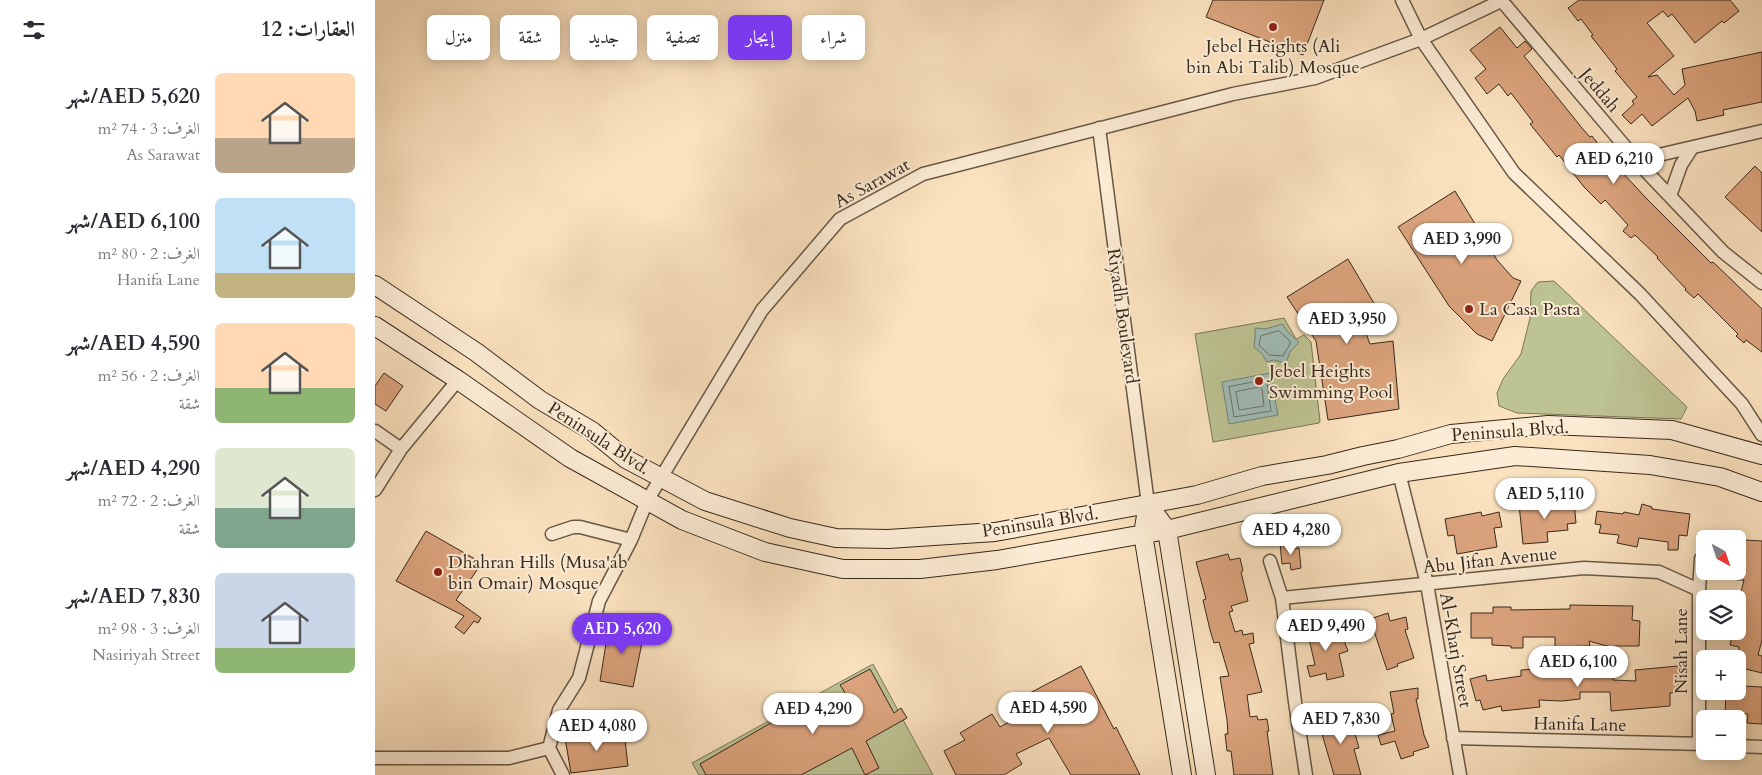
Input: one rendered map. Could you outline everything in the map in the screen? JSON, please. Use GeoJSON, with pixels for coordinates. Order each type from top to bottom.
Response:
{"type":"FeatureCollection","features":[{"type":"Feature","properties":{"kind":"main road","name":"Peninsula Blvd."},"geometry":{"type":"LineString","coordinates":[[375,286],[476,352],[540,400],[592,431],[626,459],[705,501],[790,528],[836,538],[888,539],[995,532],[1197,495],[1263,476],[1327,465],[1399,449],[1451,434],[1548,425],[1672,430],[1762,455]]}},
{"type":"Feature","properties":{"kind":"main road","name":"Peninsula Blvd."},"geometry":{"type":"LineString","coordinates":[[375,326],[458,380],[570,458],[682,520],[765,552],[843,569],[920,569],[997,560],[1167,530],[1399,473],[1515,456],[1650,465],[1720,477],[1762,492]]}},
{"type":"Feature","properties":{"kind":"main road","name":"Riyadh Boulevard"},"geometry":{"type":"LineString","coordinates":[[1148,504],[1167,530],[1206,775]]}},
{"type":"Feature","properties":{"kind":"main road","name":"Riyadh Boulevard"},"geometry":{"type":"LineString","coordinates":[[1148,504],[1143,534],[1182,775]]}},
{"type":"Feature","properties":{"kind":"street"},"geometry":{"type":"LineString","coordinates":[[1402,0],[1421,40],[1514,173],[1640,294],[1742,404],[1762,435]]}},
{"type":"Feature","properties":{"kind":"street","name":"As Sarawat"},"geometry":{"type":"LineString","coordinates":[[549,748],[559,710],[579,678],[599,601],[631,540],[647,501],[762,310],[840,218],[923,174],[1233,94],[1315,78],[1421,40],[1502,0]]}},
{"type":"Feature","properties":{"kind":"street","name":"Jeddah"},"geometry":{"type":"LineString","coordinates":[[1502,0],[1637,160],[1723,252],[1762,284]]}},
{"type":"Feature","properties":{"kind":"street","name":"Riyadh Boulevard"},"geometry":{"type":"LineString","coordinates":[[1099,128],[1148,504]]}},
{"type":"Feature","properties":{"kind":"street"},"geometry":{"type":"LineString","coordinates":[[1637,160],[1762,131]]}},
{"type":"Feature","properties":{"kind":"street"},"geometry":{"type":"LineString","coordinates":[[1670,196],[1681,165],[1692,148]]}},
{"type":"Feature","properties":{"kind":"street"},"geometry":{"type":"LineString","coordinates":[[375,490],[401,448],[458,380]]}},
{"type":"Feature","properties":{"kind":"street"},"geometry":{"type":"LineString","coordinates":[[375,431],[401,448]]}},
{"type":"Feature","properties":{"kind":"street","name":"Al-Kharj Street"},"geometry":{"type":"LineString","coordinates":[[1399,473],[1427,584],[1460,775]]}},
{"type":"Feature","properties":{"kind":"street"},"geometry":{"type":"LineString","coordinates":[[552,534],[573,527],[580,527],[631,540]]}},
{"type":"Feature","properties":{"kind":"street"},"geometry":{"type":"LineString","coordinates":[[1270,561],[1282,598],[1306,775]]}},
{"type":"Feature","properties":{"kind":"street","name":"Abu Jifan Avenue"},"geometry":{"type":"LineString","coordinates":[[1282,598],[1584,568],[1659,572],[1699,590]]}},
{"type":"Feature","properties":{"kind":"street","name":"Nisah Lane"},"geometry":{"type":"LineString","coordinates":[[1699,590],[1700,580]]}},
{"type":"Feature","properties":{"kind":"street","name":"Nisah Lane"},"geometry":{"type":"LineString","coordinates":[[1700,640],[1701,710]]}},
{"type":"Feature","properties":{"kind":"street","name":"Hanifa Lane"},"geometry":{"type":"LineString","coordinates":[[1453,738],[1696,744]]}},
{"type":"Feature","properties":{"kind":"street"},"geometry":{"type":"LineString","coordinates":[[1746,746],[1762,747]]}},
{"type":"Feature","properties":{"kind":"street"},"geometry":{"type":"LineString","coordinates":[[375,758],[509,758],[549,748],[563,775]]}},
{"type":"Feature","properties":{"kind":"green space"},"geometry":{"type":"Polygon","coordinates":[[[1554,281],[1687,407],[1681,419],[1517,413],[1499,406],[1497,393],[1503,379],[1521,354],[1530,318],[1531,291],[1538,282],[1554,281]]]}},
{"type":"Feature","properties":{"kind":"green space","name":"Jebel Heights Swimming Pool"},"geometry":{"type":"Polygon","coordinates":[[[1284,318],[1296,339],[1304,335],[1311,342],[1319,423],[1213,442],[1195,334],[1284,318]]]}},
{"type":"Feature","properties":{"kind":"green space"},"geometry":{"type":"Polygon","coordinates":[[[873,664],[933,775],[699,775],[692,763],[873,664]]]}},
{"type":"Feature","properties":{"kind":"water"},"geometry":{"type":"Polygon","coordinates":[[[1282,324],[1299,342],[1290,352],[1286,363],[1273,360],[1267,362],[1254,347],[1255,328],[1265,329],[1282,324]]]}},
{"type":"Feature","properties":{"kind":"water","name":"Jebel Heights Swimming Pool"},"geometry":{"type":"Polygon","coordinates":[[[1270,373],[1278,415],[1229,424],[1222,382],[1270,373]]]}},
{"type":"Feature","properties":{"kind":"building","name":"Jebel Heights (Ali bin Abi Talib) Mosque"},"geometry":{"type":"Polygon","coordinates":[[[1213,0],[1324,0],[1303,55],[1206,17],[1213,0]]]}},
{"type":"Feature","properties":{"kind":"building"},"geometry":{"type":"Polygon","coordinates":[[[1579,0],[1730,0],[1739,11],[1724,23],[1722,21],[1695,43],[1672,14],[1668,17],[1663,11],[1647,23],[1674,56],[1648,77],[1657,75],[1674,95],[1685,85],[1682,69],[1762,52],[1762,102],[1723,110],[1724,115],[1697,121],[1695,111],[1688,98],[1652,126],[1642,114],[1631,124],[1622,115],[1634,104],[1632,101],[1637,97],[1615,71],[1617,69],[1591,36],[1593,35],[1581,19],[1578,21],[1568,8],[1579,0]]]}},
{"type":"Feature","properties":{"kind":"building"},"geometry":{"type":"Polygon","coordinates":[[[1500,27],[1517,48],[1525,41],[1532,49],[1524,56],[1619,171],[1711,263],[1713,262],[1762,309],[1762,352],[1746,340],[1744,343],[1736,336],[1738,334],[1698,294],[1694,298],[1685,290],[1658,257],[1635,235],[1631,238],[1623,231],[1628,225],[1605,200],[1601,204],[1584,187],[1559,155],[1557,157],[1530,124],[1533,122],[1511,93],[1508,96],[1499,84],[1487,94],[1475,78],[1486,69],[1470,50],[1500,27]]]}},
{"type":"Feature","properties":{"kind":"building"},"geometry":{"type":"Polygon","coordinates":[[[1755,166],[1762,173],[1762,232],[1725,197],[1755,166]]]}},
{"type":"Feature","properties":{"kind":"building"},"geometry":{"type":"Polygon","coordinates":[[[1455,191],[1497,260],[1513,278],[1521,281],[1492,341],[1477,334],[1449,306],[1398,227],[1455,191]]]}},
{"type":"Feature","properties":{"kind":"building"},"geometry":{"type":"Polygon","coordinates":[[[1348,259],[1375,305],[1360,318],[1370,344],[1393,341],[1399,409],[1328,420],[1316,341],[1287,297],[1348,259]]]}},
{"type":"Feature","properties":{"kind":"building"},"geometry":{"type":"Polygon","coordinates":[[[384,373],[403,386],[386,411],[375,404],[375,386],[384,373]]]}},
{"type":"Feature","properties":{"kind":"building"},"geometry":{"type":"Polygon","coordinates":[[[1574,501],[1576,523],[1567,524],[1568,530],[1547,532],[1548,542],[1523,544],[1519,504],[1574,501]]]}},
{"type":"Feature","properties":{"kind":"building"},"geometry":{"type":"Polygon","coordinates":[[[1642,504],[1652,507],[1652,509],[1690,514],[1687,536],[1679,535],[1678,550],[1668,550],[1668,542],[1639,538],[1637,547],[1617,543],[1619,535],[1599,533],[1601,525],[1595,524],[1597,511],[1623,514],[1624,512],[1639,515],[1642,504]]]}},
{"type":"Feature","properties":{"kind":"building"},"geometry":{"type":"Polygon","coordinates":[[[1481,512],[1482,516],[1499,512],[1502,527],[1494,528],[1497,547],[1457,554],[1454,535],[1448,536],[1445,519],[1481,512]]]}},
{"type":"Feature","properties":{"kind":"building","name":"Dhahran Hills (Musa'ab bin Omair) Mosque"},"geometry":{"type":"Polygon","coordinates":[[[426,531],[482,563],[456,600],[481,618],[478,623],[474,621],[464,634],[455,627],[464,616],[396,581],[426,531]]]}},
{"type":"Feature","properties":{"kind":"building"},"geometry":{"type":"Polygon","coordinates":[[[1746,540],[1762,541],[1762,640],[1758,655],[1762,656],[1762,673],[1746,669],[1746,650],[1739,650],[1739,647],[1730,645],[1731,640],[1746,640],[1746,590],[1742,590],[1744,580],[1746,580],[1746,540]]]}},
{"type":"Feature","properties":{"kind":"building"},"geometry":{"type":"Polygon","coordinates":[[[1290,542],[1290,549],[1299,548],[1301,568],[1291,570],[1290,563],[1282,564],[1280,544],[1290,542]]]}},
{"type":"Feature","properties":{"kind":"building"},"geometry":{"type":"Polygon","coordinates":[[[1228,554],[1230,560],[1240,558],[1243,571],[1241,572],[1248,601],[1231,606],[1233,611],[1229,612],[1235,632],[1242,630],[1243,635],[1253,633],[1254,643],[1249,644],[1262,692],[1247,695],[1250,717],[1257,716],[1258,720],[1267,719],[1273,775],[1234,775],[1231,751],[1227,751],[1225,734],[1228,734],[1227,720],[1220,677],[1229,676],[1219,642],[1214,643],[1210,630],[1203,600],[1206,599],[1196,562],[1228,554]]]}},
{"type":"Feature","properties":{"kind":"building"},"geometry":{"type":"Polygon","coordinates":[[[1570,605],[1633,606],[1632,620],[1640,621],[1639,646],[1615,646],[1614,648],[1589,641],[1590,646],[1555,647],[1555,637],[1523,637],[1523,648],[1511,648],[1511,646],[1492,645],[1492,638],[1471,638],[1471,613],[1493,613],[1493,607],[1511,607],[1511,610],[1570,609],[1570,605]]]}},
{"type":"Feature","properties":{"kind":"building"},"geometry":{"type":"Polygon","coordinates":[[[1388,613],[1390,621],[1406,617],[1408,629],[1405,630],[1414,658],[1387,670],[1370,619],[1388,613]]]}},
{"type":"Feature","properties":{"kind":"building"},"geometry":{"type":"Polygon","coordinates":[[[1333,624],[1336,641],[1343,638],[1348,651],[1339,654],[1344,676],[1327,680],[1326,673],[1310,677],[1307,666],[1315,665],[1307,630],[1333,624]]]}},
{"type":"Feature","properties":{"kind":"building"},"geometry":{"type":"Polygon","coordinates":[[[609,625],[645,628],[633,687],[600,681],[609,625]]]}},
{"type":"Feature","properties":{"kind":"building"},"geometry":{"type":"Polygon","coordinates":[[[1081,666],[1114,729],[1116,727],[1140,775],[1071,775],[1049,738],[1016,754],[1022,764],[1004,775],[956,775],[944,751],[965,740],[960,733],[992,714],[1000,727],[1035,708],[1028,694],[1081,666]]]}},
{"type":"Feature","properties":{"kind":"building"},"geometry":{"type":"Polygon","coordinates":[[[1678,666],[1679,692],[1670,693],[1670,706],[1611,711],[1610,692],[1580,692],[1580,699],[1562,701],[1539,700],[1540,707],[1502,711],[1501,706],[1483,710],[1480,700],[1476,701],[1470,679],[1486,675],[1487,681],[1521,676],[1521,670],[1536,669],[1614,671],[1613,680],[1636,681],[1635,670],[1678,666]]]}},
{"type":"Feature","properties":{"kind":"building"},"geometry":{"type":"Polygon","coordinates":[[[870,669],[894,713],[901,708],[907,718],[866,741],[879,768],[865,775],[852,748],[801,775],[706,775],[700,764],[819,695],[827,708],[847,696],[840,685],[870,669]]]}},
{"type":"Feature","properties":{"kind":"building"},"geometry":{"type":"Polygon","coordinates":[[[1746,686],[1762,687],[1762,724],[1747,723],[1748,714],[1746,714],[1746,710],[1725,710],[1726,700],[1746,700],[1746,686]]]}},
{"type":"Feature","properties":{"kind":"building"},"geometry":{"type":"Polygon","coordinates":[[[1418,688],[1418,699],[1416,699],[1424,735],[1429,747],[1413,752],[1414,755],[1401,759],[1395,741],[1381,745],[1378,735],[1395,731],[1391,714],[1394,713],[1390,692],[1418,688]]]}},
{"type":"Feature","properties":{"kind":"building"},"geometry":{"type":"Polygon","coordinates":[[[1344,711],[1348,719],[1351,719],[1359,748],[1354,749],[1361,775],[1334,775],[1320,727],[1322,727],[1320,722],[1344,711]]]}},
{"type":"Feature","properties":{"kind":"building"},"geometry":{"type":"Polygon","coordinates":[[[624,731],[628,766],[571,773],[565,738],[624,731]]]}},
{"type":"Feature","properties":{"kind":"place","name":"Jebel Heights (Ali bin Abi Talib) Mosque"},"geometry":{"type":"Point","coordinates":[1273,27]}},
{"type":"Feature","properties":{"kind":"place","name":"La Casa Pasta"},"geometry":{"type":"Point","coordinates":[1469,309]}},
{"type":"Feature","properties":{"kind":"place","name":"Jebel Heights Swimming Pool"},"geometry":{"type":"Point","coordinates":[1259,381]}},
{"type":"Feature","properties":{"kind":"place","name":"Dhahran Hills (Musa'ab bin Omair) Mosque"},"geometry":{"type":"Point","coordinates":[438,572]}}]}
